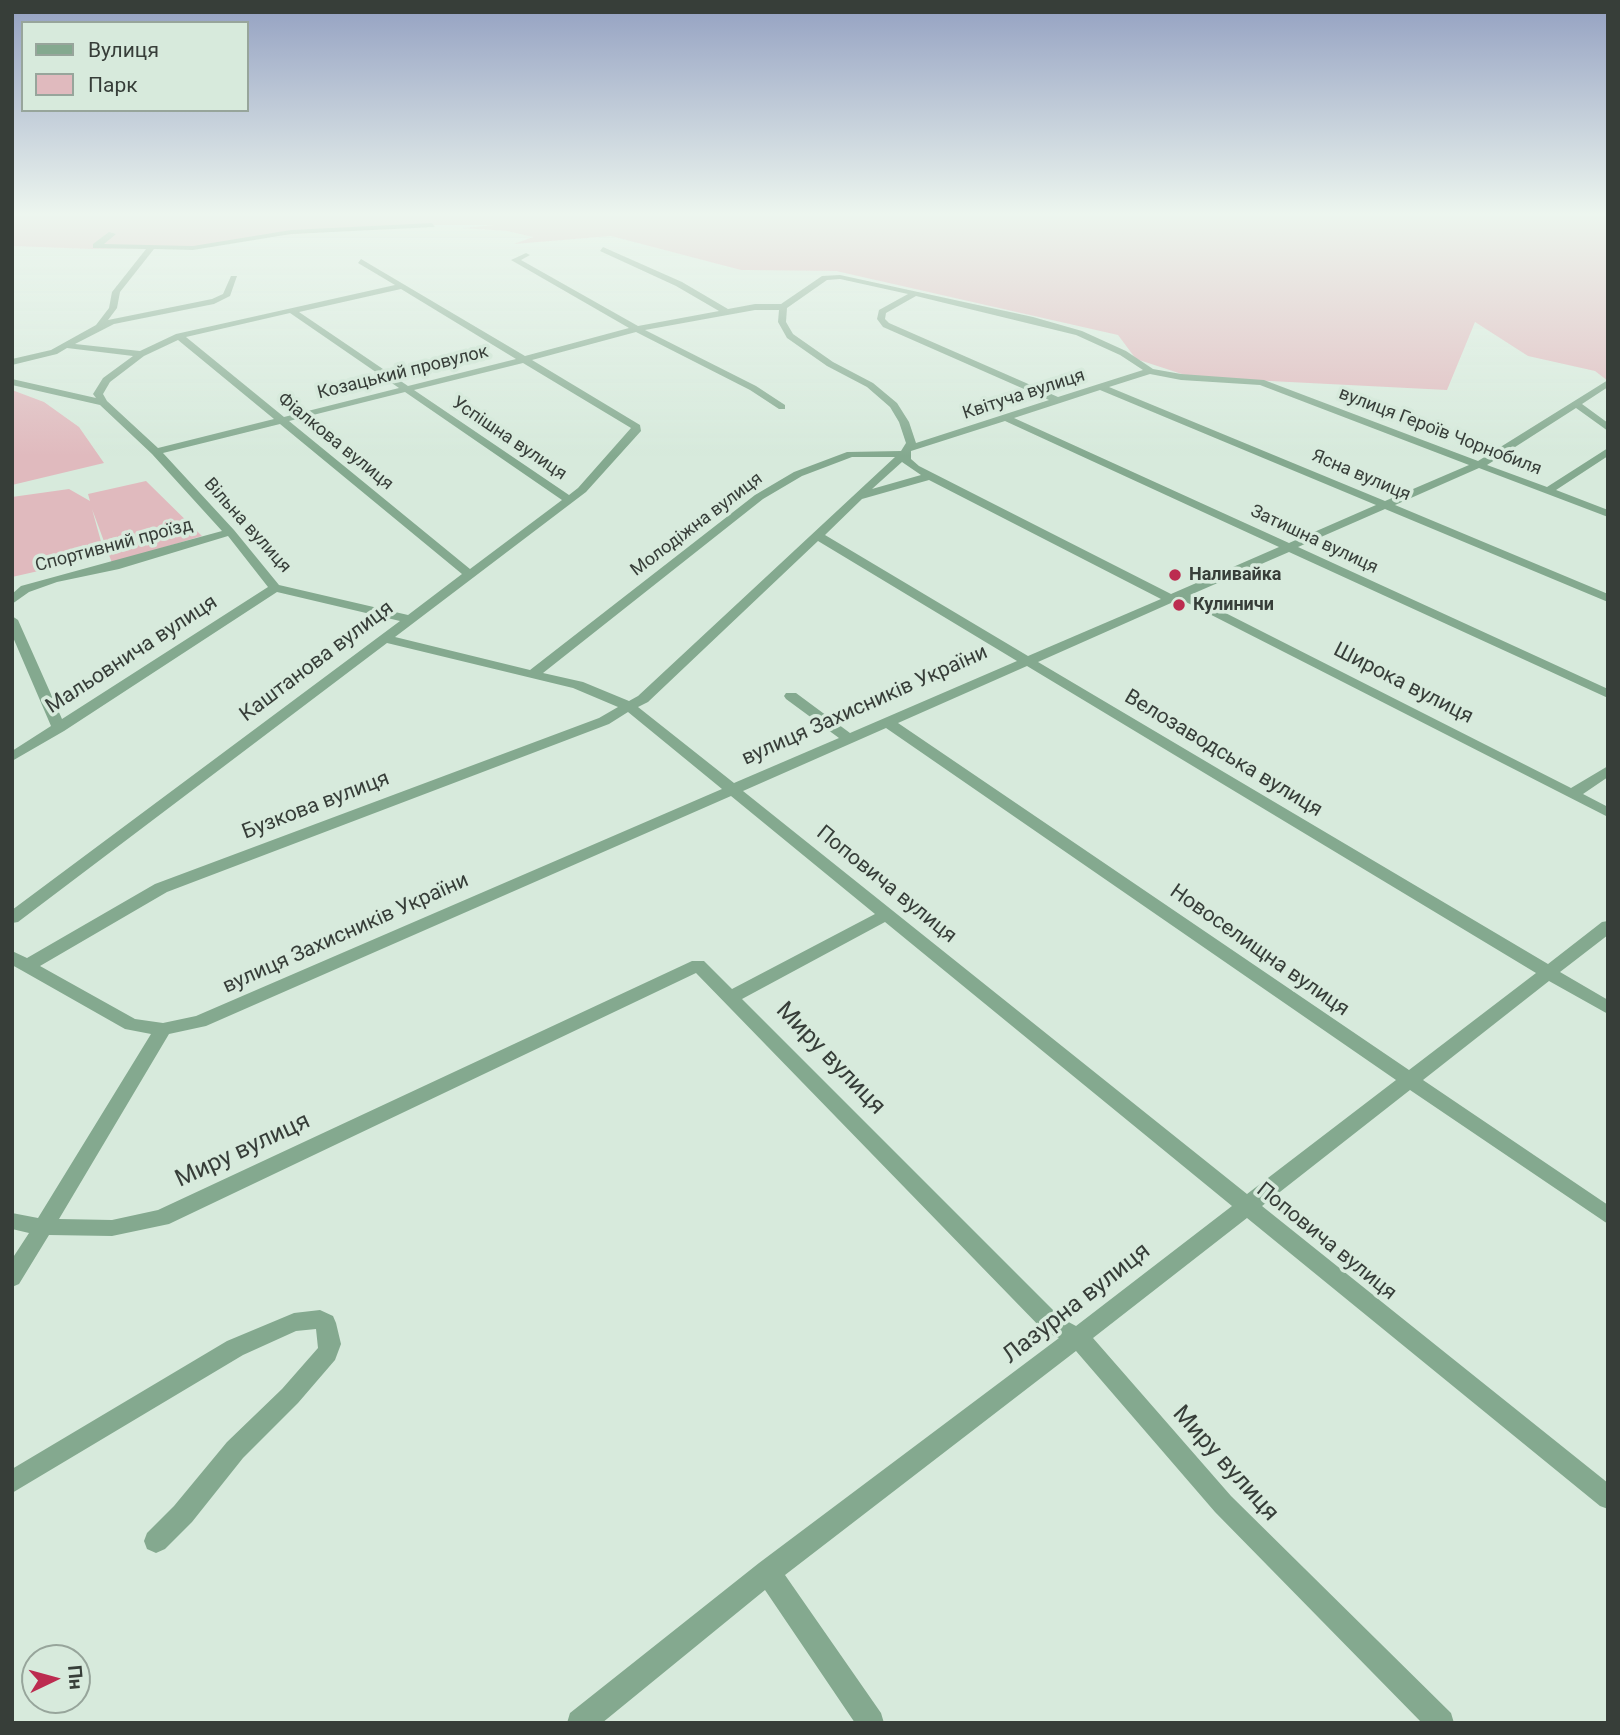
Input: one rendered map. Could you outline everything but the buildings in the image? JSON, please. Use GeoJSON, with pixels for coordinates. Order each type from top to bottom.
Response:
{"type":"FeatureCollection","features":[{"type":"Feature","properties":{"kind":"street"},"geometry":{"type":"LineString","coordinates":[[99,327],[113,308],[116,294]]}},
{"type":"Feature","properties":{"kind":"street"},"geometry":{"type":"LineString","coordinates":[[12,362],[68,346],[112,322],[214,301],[227,294]]}},
{"type":"Feature","properties":{"kind":"street"},"geometry":{"type":"LineString","coordinates":[[103,403],[98,394],[106,380],[141,354],[179,336],[364,294]]}},
{"type":"Feature","properties":{"kind":"street"},"geometry":{"type":"LineString","coordinates":[[414,294],[522,360]]}},
{"type":"Feature","properties":{"kind":"street"},"geometry":{"type":"LineString","coordinates":[[577,294],[678,352],[753,388],[782,407]]}},
{"type":"Feature","properties":{"kind":"street"},"geometry":{"type":"LineString","coordinates":[[696,294],[727,312]]}},
{"type":"Feature","properties":{"kind":"street"},"geometry":{"type":"LineString","coordinates":[[629,706],[643,699],[858,498],[911,443],[904,422],[894,405],[870,385],[830,364],[790,336],[782,322],[783,307],[802,294]]}},
{"type":"Feature","properties":{"kind":"street"},"geometry":{"type":"LineString","coordinates":[[913,294],[882,312],[881,319],[886,325],[1058,401]]}},
{"type":"Feature","properties":{"kind":"street"},"geometry":{"type":"LineString","coordinates":[[919,294],[1079,333],[1123,353],[1150,371]]}},
{"type":"Feature","properties":{"kind":"street","name":"Козацький провулок"},"geometry":{"type":"LineString","coordinates":[[156,452],[639,328],[755,307],[783,307]]}},
{"type":"Feature","properties":{"kind":"street","name":"Успішна вулиця"},"geometry":{"type":"LineString","coordinates":[[291,310],[569,500]]}},
{"type":"Feature","properties":{"kind":"street","name":"Фіалкова вулиця"},"geometry":{"type":"LineString","coordinates":[[179,336],[469,574]]}},
{"type":"Feature","properties":{"kind":"street"},"geometry":{"type":"LineString","coordinates":[[68,346],[141,354]]}},
{"type":"Feature","properties":{"kind":"street","name":"Каштанова вулиця"},"geometry":{"type":"LineString","coordinates":[[12,918],[582,490],[636,431],[636,427],[522,360]]}},
{"type":"Feature","properties":{"kind":"street","name":"вулиця Героїв Чорнобиля"},"geometry":{"type":"LineString","coordinates":[[1150,371],[1181,377],[1261,382],[1608,514]]}},
{"type":"Feature","properties":{"kind":"street","name":"Квітуча вулиця"},"geometry":{"type":"LineString","coordinates":[[905,452],[1150,371]]}},
{"type":"Feature","properties":{"kind":"street","name":"Вільна вулиця"},"geometry":{"type":"LineString","coordinates":[[12,382],[103,403],[156,452],[230,532],[275,587],[409,619]]}},
{"type":"Feature","properties":{"kind":"street","name":"вулиця Захисників України"},"geometry":{"type":"LineString","coordinates":[[20,962],[131,1025],[163,1029],[200,1022],[730,788],[1478,464],[1608,383]]}},
{"type":"Feature","properties":{"kind":"street","name":"Ясна вулиця"},"geometry":{"type":"LineString","coordinates":[[1101,387],[1608,598]]}},
{"type":"Feature","properties":{"kind":"street"},"geometry":{"type":"LineString","coordinates":[[1576,404],[1608,428]]}},
{"type":"Feature","properties":{"kind":"street","name":"Затишна вулиця"},"geometry":{"type":"LineString","coordinates":[[1007,418],[1608,694]]}},
{"type":"Feature","properties":{"kind":"street"},"geometry":{"type":"LineString","coordinates":[[1548,491],[1608,451]]}},
{"type":"Feature","properties":{"kind":"street","name":"Широка вулиця"},"geometry":{"type":"LineString","coordinates":[[905,452],[905,460],[930,476],[1608,813]]}},
{"type":"Feature","properties":{"kind":"street","name":"Молодіжна вулиця"},"geometry":{"type":"LineString","coordinates":[[533,674],[759,497],[798,474],[832,459],[851,454],[905,452]]}},
{"type":"Feature","properties":{"kind":"street"},"geometry":{"type":"LineString","coordinates":[[858,498],[930,476]]}},
{"type":"Feature","properties":{"kind":"street","name":"Спортивний проїзд"},"geometry":{"type":"LineString","coordinates":[[12,600],[24,589],[54,579],[115,566],[230,532]]}},
{"type":"Feature","properties":{"kind":"street","name":"Велозаводська вулиця"},"geometry":{"type":"LineString","coordinates":[[817,535],[1608,1008]]}},
{"type":"Feature","properties":{"kind":"street","name":"Мальовнича вулиця"},"geometry":{"type":"LineString","coordinates":[[12,757],[275,587]]}},
{"type":"Feature","properties":{"kind":"street"},"geometry":{"type":"LineString","coordinates":[[12,620],[59,728]]}},
{"type":"Feature","properties":{"kind":"street","name":"Поповича вулиця"},"geometry":{"type":"LineString","coordinates":[[384,638],[578,685],[629,706],[1608,1499]]}},
{"type":"Feature","properties":{"kind":"street"},"geometry":{"type":"LineString","coordinates":[[791,696],[847,737]]}},
{"type":"Feature","properties":{"kind":"street","name":"Бузкова вулиця"},"geometry":{"type":"LineString","coordinates":[[20,962],[161,888],[604,721],[629,706]]}},
{"type":"Feature","properties":{"kind":"street","name":"Новоселищна вулиця"},"geometry":{"type":"LineString","coordinates":[[885,721],[1407,1081],[1608,1216]]}},
{"type":"Feature","properties":{"kind":"street"},"geometry":{"type":"LineString","coordinates":[[1573,794],[1608,770]]}},
{"type":"Feature","properties":{"kind":"street"},"geometry":{"type":"LineString","coordinates":[[732,997],[886,915]]}},
{"type":"Feature","properties":{"kind":"street","name":"Лазурна вулиця"},"geometry":{"type":"LineString","coordinates":[[580,1723],[768,1572],[1078,1338],[1608,926]]}},
{"type":"Feature","properties":{"kind":"street","name":"Миру вулиця"},"geometry":{"type":"LineString","coordinates":[[12,1221],[43,1227],[112,1228],[163,1218],[698,965],[1053,1325],[1078,1338],[1223,1504],[1441,1723]]}},
{"type":"Feature","properties":{"kind":"street"},"geometry":{"type":"LineString","coordinates":[[12,1278],[163,1029]]}},
{"type":"Feature","properties":{"kind":"street"},"geometry":{"type":"LineString","coordinates":[[12,1482],[235,1348],[294,1322],[320,1318],[325,1323],[330,1344],[327,1353],[290,1396],[235,1450],[183,1514],[156,1541]]}},
{"type":"Feature","properties":{"kind":"street"},"geometry":{"type":"LineString","coordinates":[[768,1572],[871,1723]]}},
{"type":"Feature","properties":{"kind":"green space"},"geometry":{"type":"Polygon","coordinates":[[[937,294],[1608,294],[1608,381],[1595,371],[1528,356],[1475,322],[1447,390],[1191,377],[1136,359],[1118,335],[937,294]]]}},
{"type":"Feature","properties":{"kind":"green space"},"geometry":{"type":"Polygon","coordinates":[[[12,390],[44,402],[79,427],[104,463],[12,485],[12,390]]]}},
{"type":"Feature","properties":{"kind":"green space"},"geometry":{"type":"Polygon","coordinates":[[[146,481],[202,536],[112,563],[92,509],[105,556],[12,577],[12,497],[69,489],[90,501],[88,494],[146,481]]]}},
{"type":"Feature","properties":{"kind":"place","name":"Наливайка"},"geometry":{"type":"Point","coordinates":[1175,575]}},
{"type":"Feature","properties":{"kind":"place","name":"Кулиничи"},"geometry":{"type":"Point","coordinates":[1179,605]}}]}
